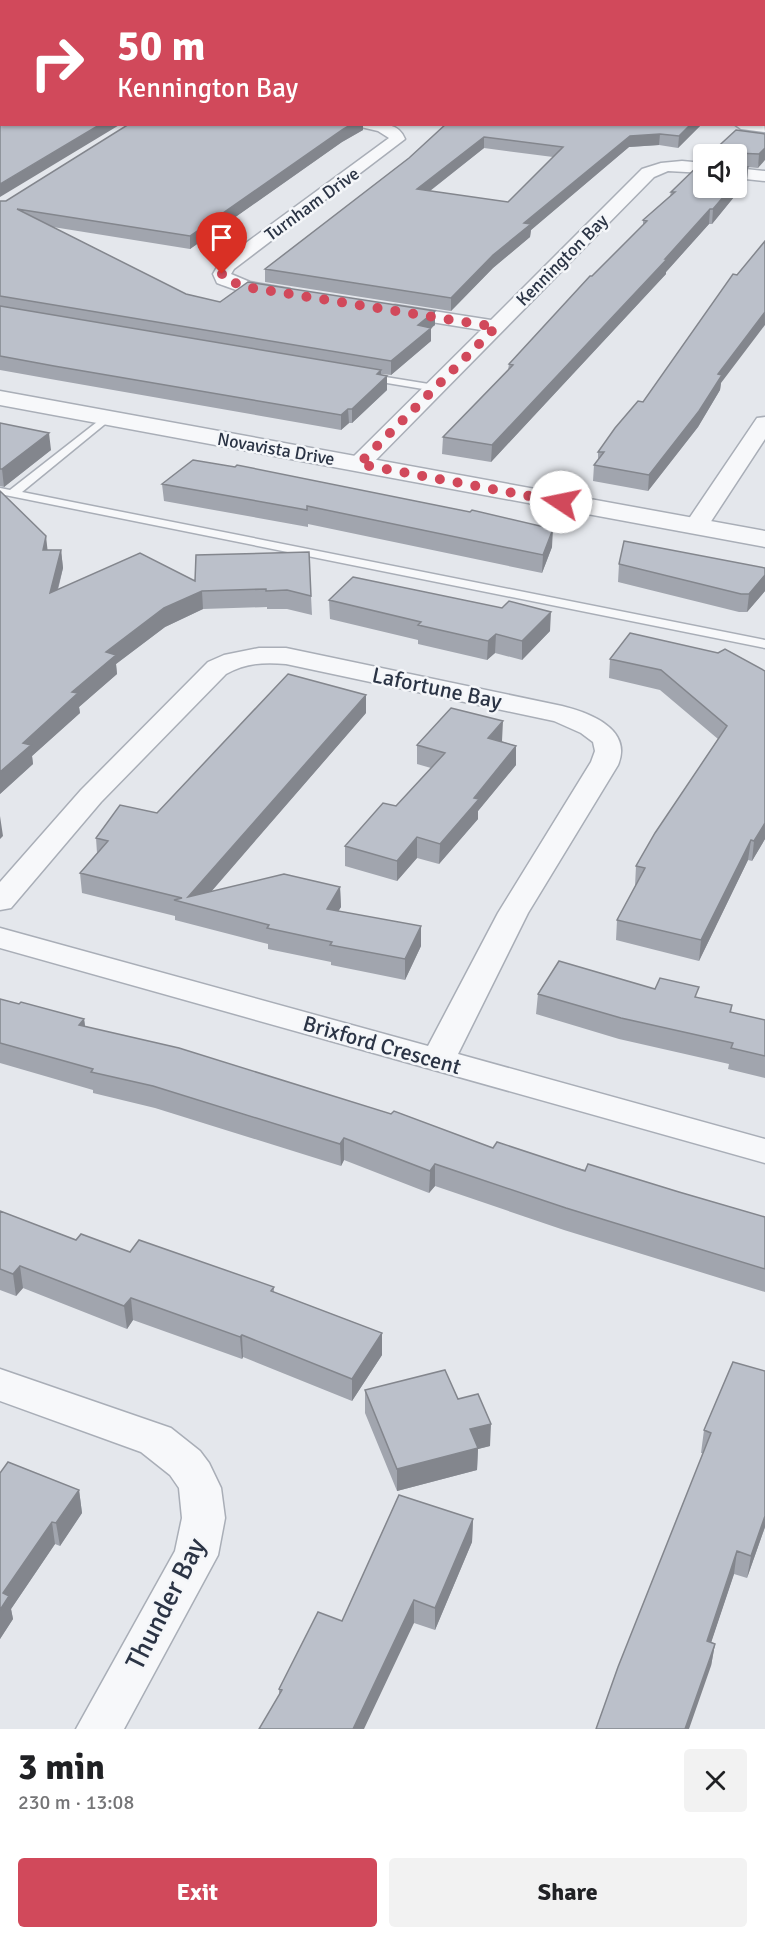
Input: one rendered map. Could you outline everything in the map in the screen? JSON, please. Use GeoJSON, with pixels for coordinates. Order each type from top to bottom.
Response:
{"type":"FeatureCollection","features":[{"type":"Feature","properties":{"kind":"street","name":"Turnham Drive"},"geometry":{"type":"LineString","coordinates":[[303,296],[234,284],[224,279],[222,274],[227,266],[397,139],[391,130],[375,126]]}},
{"type":"Feature","properties":{"kind":"street","name":"Kennington Bay"},"geometry":{"type":"LineString","coordinates":[[359,464],[648,173],[672,166],[693,167]]}},
{"type":"Feature","properties":{"kind":"street"},"geometry":{"type":"LineString","coordinates":[[747,174],[765,176]]}},
{"type":"Feature","properties":{"kind":"street"},"geometry":{"type":"LineString","coordinates":[[382,309],[496,327]]}},
{"type":"Feature","properties":{"kind":"street","name":"Novavista Drive"},"geometry":{"type":"LineString","coordinates":[[0,398],[765,539]]}},
{"type":"Feature","properties":{"kind":"street"},"geometry":{"type":"LineString","coordinates":[[696,526],[765,423]]}},
{"type":"Feature","properties":{"kind":"street","name":"Lafortune Bay"},"geometry":{"type":"LineString","coordinates":[[0,901],[91,796],[217,668],[226,663],[256,656],[286,656],[562,714],[584,723],[606,741],[609,751],[604,765],[513,913],[438,1060]]}},
{"type":"Feature","properties":{"kind":"street","name":"Brixford Crescent"},"geometry":{"type":"LineString","coordinates":[[0,938],[765,1151]]}},
{"type":"Feature","properties":{"kind":"street","name":"Thunder Bay"},"geometry":{"type":"LineString","coordinates":[[0,1385],[156,1440],[175,1452],[201,1486],[204,1528],[196,1554],[99,1729]]}},
{"type":"Feature","properties":{"kind":"lane"},"geometry":{"type":"LineString","coordinates":[[352,374],[435,388]]}},
{"type":"Feature","properties":{"kind":"lane"},"geometry":{"type":"LineString","coordinates":[[6,493],[106,418]]}},
{"type":"Feature","properties":{"kind":"lane"},"geometry":{"type":"LineString","coordinates":[[6,493],[765,644]]}},
{"type":"Feature","properties":{"kind":"building"},"geometry":{"type":"Polygon","coordinates":[[[0,126],[98,126],[0,184],[0,126]]]}},
{"type":"Feature","properties":{"kind":"building"},"geometry":{"type":"Polygon","coordinates":[[[126,126],[349,126],[190,236],[17,209],[186,294],[220,302],[248,282],[435,311],[418,325],[431,328],[391,361],[0,296],[0,201],[6,201],[126,126]]]}},
{"type":"Feature","properties":{"kind":"building"},"geometry":{"type":"Polygon","coordinates":[[[444,126],[689,126],[679,136],[660,134],[630,136],[524,223],[531,224],[493,255],[451,298],[265,269],[409,158],[444,126]],[[484,137],[417,189],[508,202],[563,147],[484,137]]]}},
{"type":"Feature","properties":{"kind":"building"},"geometry":{"type":"Polygon","coordinates":[[[736,130],[765,134],[765,148],[759,154],[747,153],[747,144],[721,144],[736,130]]]}},
{"type":"Feature","properties":{"kind":"building"},"geometry":{"type":"Polygon","coordinates":[[[693,171],[693,198],[722,198],[492,445],[443,437],[513,365],[509,364],[590,276],[647,221],[643,220],[675,192],[671,192],[693,171]]]}},
{"type":"Feature","properties":{"kind":"building"},"geometry":{"type":"Polygon","coordinates":[[[765,241],[765,312],[718,374],[722,375],[699,411],[649,475],[594,465],[604,452],[598,452],[615,428],[638,401],[643,402],[733,274],[737,275],[765,241]]]}},
{"type":"Feature","properties":{"kind":"building"},"geometry":{"type":"Polygon","coordinates":[[[0,306],[381,370],[377,374],[387,376],[352,409],[348,409],[341,415],[54,366],[0,356],[0,306]]]}},
{"type":"Feature","properties":{"kind":"building"},"geometry":{"type":"Polygon","coordinates":[[[0,423],[49,433],[0,469],[0,423]]]}},
{"type":"Feature","properties":{"kind":"building"},"geometry":{"type":"Polygon","coordinates":[[[193,460],[235,467],[237,465],[470,512],[472,510],[553,529],[543,555],[307,506],[307,510],[162,484],[193,460]]]}},
{"type":"Feature","properties":{"kind":"building"},"geometry":{"type":"Polygon","coordinates":[[[0,491],[46,536],[43,550],[61,550],[50,593],[140,553],[195,581],[196,555],[309,552],[311,596],[287,590],[266,591],[266,589],[202,591],[164,608],[106,652],[116,655],[72,692],[78,693],[23,743],[31,745],[0,772],[0,491]]]}},
{"type":"Feature","properties":{"kind":"building"},"geometry":{"type":"Polygon","coordinates":[[[624,541],[765,568],[765,575],[749,594],[741,594],[619,564],[624,541]]]}},
{"type":"Feature","properties":{"kind":"building"},"geometry":{"type":"Polygon","coordinates":[[[353,577],[502,608],[509,601],[551,612],[522,641],[496,634],[488,641],[418,625],[421,622],[329,600],[353,577]]]}},
{"type":"Feature","properties":{"kind":"building"},"geometry":{"type":"Polygon","coordinates":[[[630,633],[718,653],[725,649],[765,671],[765,823],[754,841],[751,840],[701,940],[617,920],[645,868],[636,866],[655,833],[727,726],[661,670],[610,659],[630,633]]]}},
{"type":"Feature","properties":{"kind":"building"},"geometry":{"type":"Polygon","coordinates":[[[288,674],[366,695],[188,897],[284,874],[340,887],[327,909],[421,926],[405,959],[330,945],[332,942],[267,928],[269,925],[174,900],[182,898],[80,873],[108,841],[96,838],[120,805],[157,813],[288,674]]]}},
{"type":"Feature","properties":{"kind":"building"},"geometry":{"type":"Polygon","coordinates":[[[451,708],[503,721],[488,738],[516,746],[474,798],[479,799],[440,844],[417,837],[397,861],[345,846],[383,803],[396,806],[445,753],[417,745],[451,708]]]}},
{"type":"Feature","properties":{"kind":"building"},"geometry":{"type":"Polygon","coordinates":[[[559,961],[655,989],[660,978],[699,987],[695,997],[732,1005],[730,1012],[765,1020],[765,1056],[731,1048],[733,1043],[621,1018],[538,994],[559,961]]]}},
{"type":"Feature","properties":{"kind":"building"},"geometry":{"type":"Polygon","coordinates":[[[0,999],[19,1004],[21,1002],[84,1019],[79,1025],[179,1048],[391,1114],[394,1111],[493,1148],[497,1142],[585,1171],[588,1164],[765,1217],[765,1269],[566,1208],[435,1164],[430,1171],[344,1138],[340,1144],[153,1086],[91,1072],[93,1069],[0,1043],[0,999]]]}},
{"type":"Feature","properties":{"kind":"building"},"geometry":{"type":"Polygon","coordinates":[[[0,1211],[76,1240],[81,1234],[130,1252],[139,1240],[274,1287],[271,1291],[382,1333],[352,1379],[242,1335],[240,1337],[131,1298],[124,1306],[20,1266],[13,1274],[0,1269],[0,1211]]]}},
{"type":"Feature","properties":{"kind":"building"},"geometry":{"type":"Polygon","coordinates":[[[733,1362],[765,1371],[765,1516],[751,1556],[737,1551],[707,1641],[715,1644],[685,1729],[596,1729],[618,1667],[711,1433],[704,1430],[733,1362]]]}},
{"type":"Feature","properties":{"kind":"building"},"geometry":{"type":"Polygon","coordinates":[[[445,1370],[458,1399],[478,1394],[491,1424],[470,1429],[478,1448],[397,1469],[365,1390],[445,1370]]]}},
{"type":"Feature","properties":{"kind":"building"},"geometry":{"type":"Polygon","coordinates":[[[8,1462],[79,1490],[56,1523],[52,1522],[3,1593],[9,1596],[0,1610],[0,1473],[8,1462]]]}},
{"type":"Feature","properties":{"kind":"building"},"geometry":{"type":"Polygon","coordinates":[[[399,1495],[473,1519],[435,1608],[414,1600],[353,1729],[259,1729],[282,1690],[279,1689],[318,1612],[342,1621],[399,1495]]]}},
{"type":"Feature","properties":{"kind":"route"},"geometry":{"type":"LineString","coordinates":[[222,274],[224,279],[246,287],[496,327],[359,464],[561,502]]}}]}
